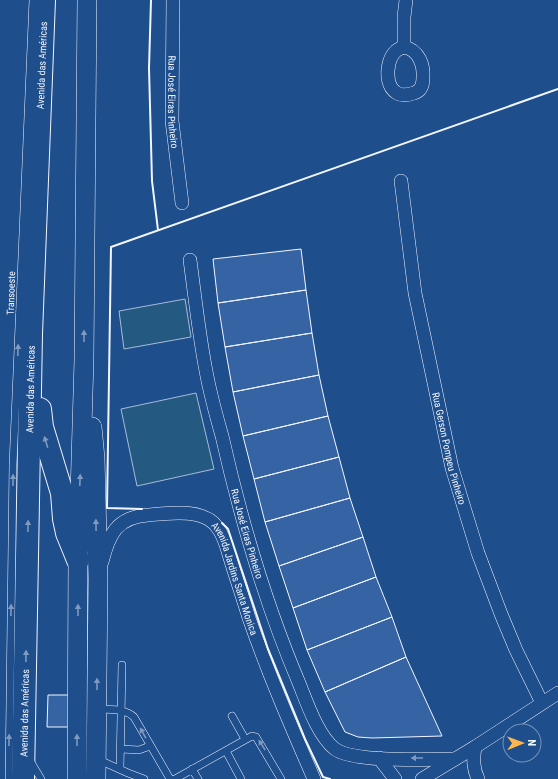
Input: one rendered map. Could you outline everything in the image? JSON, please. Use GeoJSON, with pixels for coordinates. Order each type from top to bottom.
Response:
{"type":"FeatureCollection","features":[{"type":"Feature","properties":{"kind":"highway","name":"Avenida das Américas"},"geometry":{"type":"LineString","coordinates":[[23,779],[31,334],[44,0]]}},
{"type":"Feature","properties":{"kind":"highway"},"geometry":{"type":"LineString","coordinates":[[31,334],[39,367],[42,427],[60,485],[67,533],[78,560]]}},
{"type":"Feature","properties":{"kind":"main road"},"geometry":{"type":"LineString","coordinates":[[76,775],[78,560],[84,360],[87,0]]}},
{"type":"Feature","properties":{"kind":"main road"},"geometry":{"type":"LineString","coordinates":[[84,360],[94,452],[98,578],[96,779]]}},
{"type":"Feature","properties":{"kind":"street","name":"Rua José Eiras Pinheiro"},"geometry":{"type":"LineString","coordinates":[[173,0],[172,121],[182,203]]}},
{"type":"Feature","properties":{"kind":"street"},"geometry":{"type":"LineString","coordinates":[[404,47],[406,0]]}},
{"type":"Feature","properties":{"kind":"street","name":"Rua Gerson Pompeu Pinheiro"},"geometry":{"type":"LineString","coordinates":[[401,181],[415,293],[452,468],[478,553],[516,650],[552,698]]}},
{"type":"Feature","properties":{"kind":"street","name":"Rua José Eiras Pinheiro"},"geometry":{"type":"LineString","coordinates":[[190,260],[206,371],[236,498],[254,561],[284,649],[323,736],[335,749],[346,754],[379,758],[455,759]]}},
{"type":"Feature","properties":{"kind":"street","name":"Avenida Jardins Santa Monica"},"geometry":{"type":"LineString","coordinates":[[98,578],[104,553],[112,534],[121,523],[130,518],[167,514],[193,514],[205,518],[217,526],[225,543],[268,669],[314,779]]}},
{"type":"Feature","properties":{"kind":"street"},"geometry":{"type":"LineString","coordinates":[[422,779],[552,698]]}},
{"type":"Feature","properties":{"kind":"street"},"geometry":{"type":"LineString","coordinates":[[475,747],[473,759],[475,772],[478,779]]}},
{"type":"Feature","properties":{"kind":"street"},"geometry":{"type":"LineString","coordinates":[[379,758],[395,779]]}},
{"type":"Feature","properties":{"kind":"lane","name":"Transoeste"},"geometry":{"type":"LineString","coordinates":[[9,779],[13,465],[33,0]]}},
{"type":"Feature","properties":{"kind":"lane"},"geometry":{"type":"LineString","coordinates":[[120,769],[122,666]]}},
{"type":"Feature","properties":{"kind":"lane"},"geometry":{"type":"LineString","coordinates":[[97,710],[122,710],[129,712],[134,717],[170,779]]}},
{"type":"Feature","properties":{"kind":"lane"},"geometry":{"type":"LineString","coordinates":[[232,716],[245,739]]}},
{"type":"Feature","properties":{"kind":"lane"},"geometry":{"type":"LineString","coordinates":[[175,779],[252,736],[256,737],[281,779]]}},
{"type":"Feature","properties":{"kind":"lane"},"geometry":{"type":"LineString","coordinates":[[121,749],[139,750],[150,746]]}},
{"type":"Feature","properties":{"kind":"lane"},"geometry":{"type":"LineString","coordinates":[[24,750],[42,779]]}},
{"type":"Feature","properties":{"kind":"lane"},"geometry":{"type":"LineString","coordinates":[[226,751],[242,779]]}},
{"type":"Feature","properties":{"kind":"lane"},"geometry":{"type":"LineString","coordinates":[[96,758],[144,779]]}},
{"type":"Feature","properties":{"kind":"lane"},"geometry":{"type":"LineString","coordinates":[[192,770],[198,779]]}},
{"type":"Feature","properties":{"kind":"shaded area"},"geometry":{"type":"Polygon","coordinates":[[[185,299],[191,337],[124,349],[119,311],[185,299]]]}},
{"type":"Feature","properties":{"kind":"shaded area"},"geometry":{"type":"Polygon","coordinates":[[[196,393],[214,469],[137,486],[121,409],[196,393]]]}},
{"type":"Feature","properties":{"kind":"building"},"geometry":{"type":"Polygon","coordinates":[[[301,249],[306,290],[218,303],[213,259],[301,249]]]}},
{"type":"Feature","properties":{"kind":"building"},"geometry":{"type":"Polygon","coordinates":[[[306,290],[312,333],[225,347],[218,303],[306,290]]]}},
{"type":"Feature","properties":{"kind":"building"},"geometry":{"type":"Polygon","coordinates":[[[312,333],[319,375],[233,392],[225,347],[312,333]]]}},
{"type":"Feature","properties":{"kind":"building"},"geometry":{"type":"Polygon","coordinates":[[[319,375],[328,416],[243,436],[233,392],[319,375]]]}},
{"type":"Feature","properties":{"kind":"building"},"geometry":{"type":"Polygon","coordinates":[[[328,416],[339,457],[254,479],[243,436],[328,416]]]}},
{"type":"Feature","properties":{"kind":"building"},"geometry":{"type":"Polygon","coordinates":[[[339,457],[350,498],[265,522],[254,479],[339,457]]]}},
{"type":"Feature","properties":{"kind":"building"},"geometry":{"type":"Polygon","coordinates":[[[350,498],[363,537],[279,566],[265,522],[350,498]]]}},
{"type":"Feature","properties":{"kind":"building"},"geometry":{"type":"Polygon","coordinates":[[[363,537],[376,577],[293,608],[279,566],[363,537]]]}},
{"type":"Feature","properties":{"kind":"building"},"geometry":{"type":"Polygon","coordinates":[[[376,577],[392,617],[307,650],[293,608],[376,577]]]}},
{"type":"Feature","properties":{"kind":"building"},"geometry":{"type":"Polygon","coordinates":[[[392,617],[406,657],[325,692],[307,650],[392,617]]]}},
{"type":"Feature","properties":{"kind":"building"},"geometry":{"type":"Polygon","coordinates":[[[406,657],[442,736],[372,738],[358,737],[345,732],[325,692],[406,657]]]}},
{"type":"Feature","properties":{"kind":"building"},"geometry":{"type":"Polygon","coordinates":[[[48,695],[72,695],[72,727],[47,727],[48,695]]]}},
{"type":"Feature","properties":{"kind":"wall"},"geometry":{"type":"LineString","coordinates":[[151,0],[149,68],[152,181],[158,230]]}},
{"type":"Feature","properties":{"kind":"wall"},"geometry":{"type":"LineString","coordinates":[[142,509],[107,508],[111,247],[558,89]]}},
{"type":"Feature","properties":{"kind":"wall"},"geometry":{"type":"LineString","coordinates":[[222,523],[228,529],[268,649],[305,739],[323,777],[330,779]]}}]}
